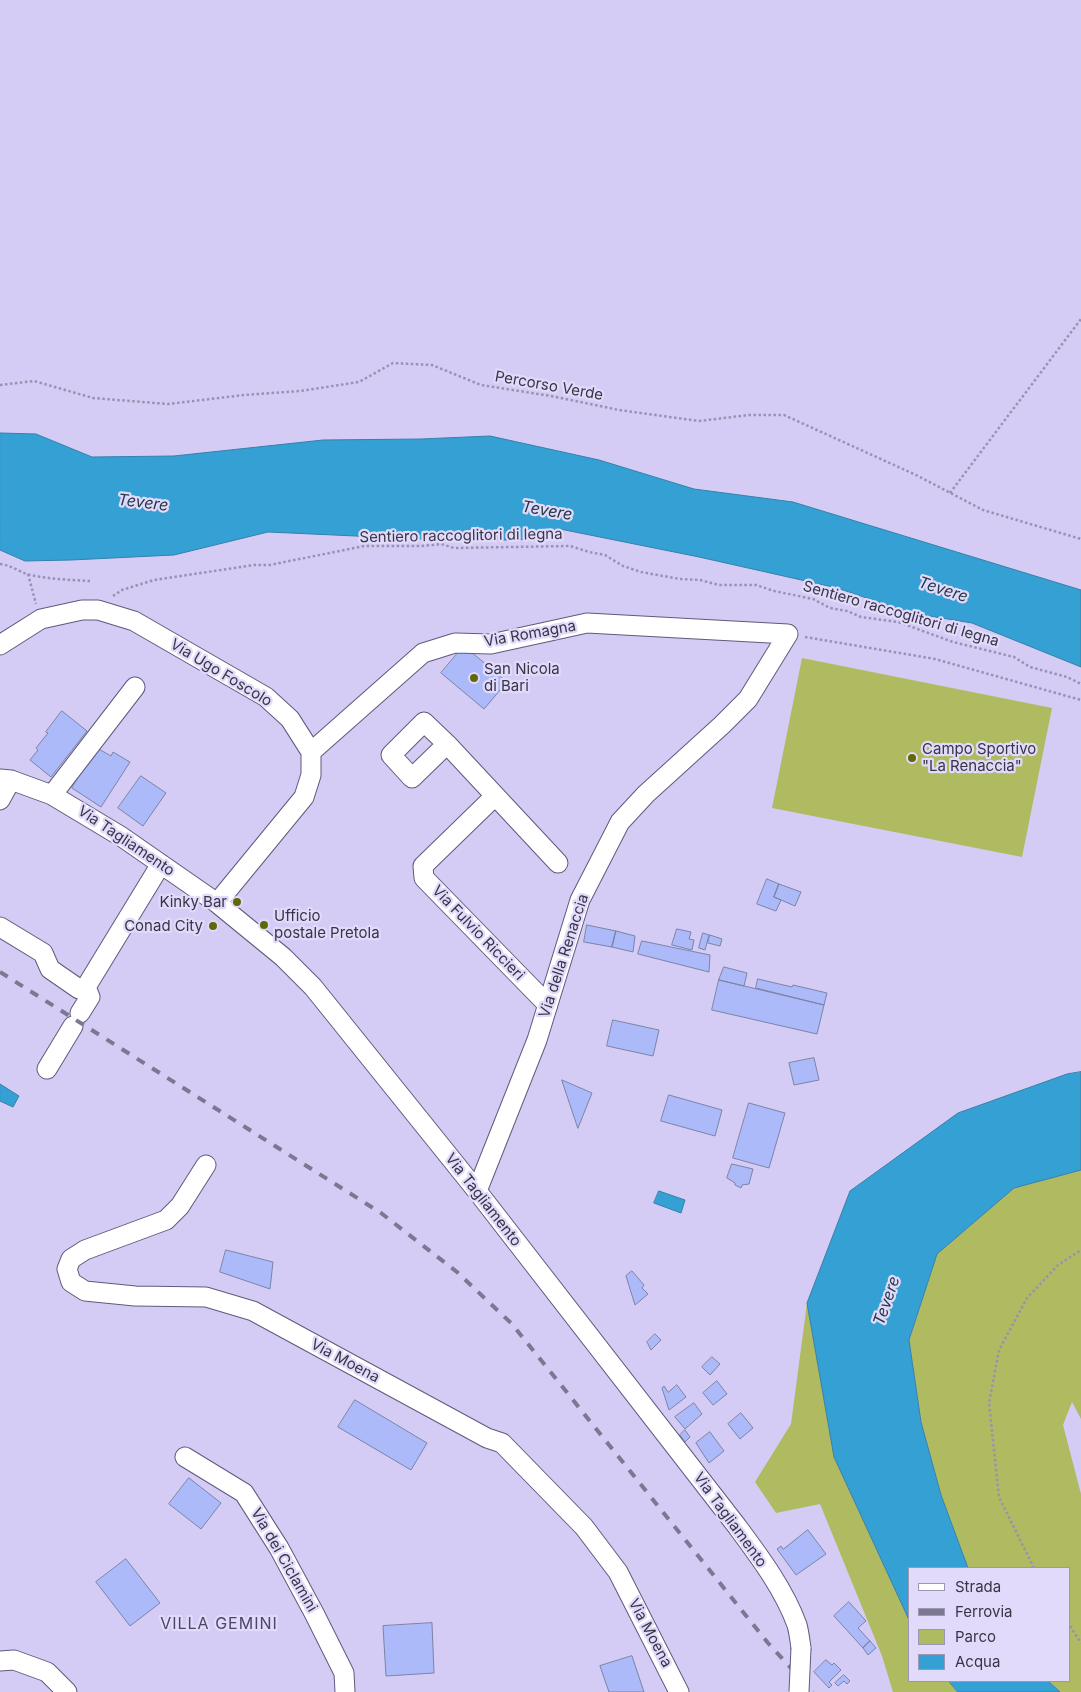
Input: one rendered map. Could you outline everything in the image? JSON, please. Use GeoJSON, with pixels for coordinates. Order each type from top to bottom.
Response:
{"type":"FeatureCollection","features":[{"type":"Feature","properties":{"kind":"street","name":"Via Ugo Foscolo"},"geometry":{"type":"LineString","coordinates":[[0,645],[41,619],[82,610],[98,610],[134,621],[266,697],[290,719],[310,752]]}},
{"type":"Feature","properties":{"kind":"street","name":"Via Romagna"},"geometry":{"type":"LineString","coordinates":[[310,752],[423,653],[455,643],[491,644],[587,623],[788,634]]}},
{"type":"Feature","properties":{"kind":"street","name":"Via della Renaccia"},"geometry":{"type":"LineString","coordinates":[[477,1191],[537,1040],[580,900],[620,822],[646,794],[748,699],[788,634]]}},
{"type":"Feature","properties":{"kind":"street"},"geometry":{"type":"LineString","coordinates":[[52,795],[135,687]]}},
{"type":"Feature","properties":{"kind":"street"},"geometry":{"type":"LineString","coordinates":[[448,744],[558,863]]}},
{"type":"Feature","properties":{"kind":"street"},"geometry":{"type":"LineString","coordinates":[[216,903],[304,797],[311,775],[310,752]]}},
{"type":"Feature","properties":{"kind":"street"},"geometry":{"type":"LineString","coordinates":[[0,800],[5,780]]}},
{"type":"Feature","properties":{"kind":"street","name":"Via Tagliamento"},"geometry":{"type":"LineString","coordinates":[[5,780],[52,795],[122,837],[216,903],[283,957],[313,987],[477,1191],[757,1554],[784,1597],[797,1626],[801,1648],[799,1692]]}},
{"type":"Feature","properties":{"kind":"street","name":"Via Fulvio Riccieri"},"geometry":{"type":"LineString","coordinates":[[495,796],[423,866],[424,878],[548,1005]]}},
{"type":"Feature","properties":{"kind":"street"},"geometry":{"type":"LineString","coordinates":[[0,927],[43,953],[50,970],[79,989],[86,987],[160,864]]}},
{"type":"Feature","properties":{"kind":"street"},"geometry":{"type":"LineString","coordinates":[[47,1069],[90,997],[86,987]]}},
{"type":"Feature","properties":{"kind":"street","name":"Via Moena"},"geometry":{"type":"LineString","coordinates":[[206,1165],[180,1206],[166,1220],[85,1250],[71,1258],[67,1270],[71,1282],[85,1291],[135,1296],[206,1297],[253,1311],[487,1438],[502,1444],[584,1527],[618,1572],[680,1692]]}},
{"type":"Feature","properties":{"kind":"street","name":"Via dei Ciclamini"},"geometry":{"type":"LineString","coordinates":[[185,1457],[244,1493],[280,1548],[314,1613],[344,1674],[345,1692]]}},
{"type":"Feature","properties":{"kind":"street"},"geometry":{"type":"LineString","coordinates":[[0,1661],[14,1660],[47,1672],[67,1692]]}},
{"type":"Feature","properties":{"kind":"path"},"geometry":{"type":"LineString","coordinates":[[950,493],[1081,319]]}},
{"type":"Feature","properties":{"kind":"path","name":"Percorso Verde"},"geometry":{"type":"LineString","coordinates":[[0,386],[34,381],[93,398],[168,404],[244,395],[300,391],[359,382],[393,363],[432,365],[481,385],[551,396],[619,410],[699,421],[749,415],[784,415],[916,475],[983,510],[1081,538]]}},
{"type":"Feature","properties":{"kind":"path","name":"Sentiero raccoglitori di legna"},"geometry":{"type":"LineString","coordinates":[[122,590],[170,577],[254,565],[270,565],[364,546],[422,546],[441,544],[454,548],[570,546],[605,555],[623,566],[641,572],[680,579],[700,580],[718,585],[756,585],[774,592],[813,599],[830,608],[847,611],[861,617],[898,622],[953,642],[1014,657],[1030,667],[1067,677],[1081,684]]}},
{"type":"Feature","properties":{"kind":"path"},"geometry":{"type":"LineString","coordinates":[[0,564],[8,565],[15,570],[28,574],[56,580],[90,581]]}},
{"type":"Feature","properties":{"kind":"path"},"geometry":{"type":"LineString","coordinates":[[28,574],[41,619]]}},
{"type":"Feature","properties":{"kind":"path"},"geometry":{"type":"LineString","coordinates":[[788,634],[935,659],[1081,700]]}},
{"type":"Feature","properties":{"kind":"path"},"geometry":{"type":"LineString","coordinates":[[1034,1567],[999,1497],[989,1403],[1000,1350],[1027,1298],[1058,1265],[1081,1250]]}},
{"type":"Feature","properties":{"kind":"path"},"geometry":{"type":"LineString","coordinates":[[1071,1628],[1081,1643]]}},
{"type":"Feature","properties":{"kind":"green space","name":"Campo Sportivo \"La Renaccia\""},"geometry":{"type":"Polygon","coordinates":[[[802,658],[1052,708],[1022,857],[772,808],[802,658]]]}},
{"type":"Feature","properties":{"kind":"green space"},"geometry":{"type":"Polygon","coordinates":[[[1081,1170],[1081,1419],[1072,1402],[1063,1425],[1081,1494],[1081,1692],[1060,1692],[1049,1682],[1071,1682],[1071,1567],[968,1567],[941,1495],[921,1422],[909,1341],[937,1254],[1014,1188],[1081,1170]]]}},
{"type":"Feature","properties":{"kind":"green space"},"geometry":{"type":"Polygon","coordinates":[[[807,1303],[834,1457],[908,1618],[908,1682],[950,1682],[958,1692],[893,1692],[882,1656],[820,1504],[776,1513],[755,1482],[791,1424],[807,1303]]]}},
{"type":"Feature","properties":{"kind":"water","name":"Tevere"},"geometry":{"type":"Polygon","coordinates":[[[0,433],[36,434],[92,457],[174,456],[323,440],[490,436],[599,460],[694,489],[793,502],[1081,590],[1081,667],[972,623],[911,613],[837,588],[699,557],[560,529],[544,539],[465,541],[268,532],[174,555],[25,561],[0,550],[0,433]]]}},
{"type":"Feature","properties":{"kind":"water","name":"Tevere"},"geometry":{"type":"Polygon","coordinates":[[[1081,1072],[1081,1170],[1014,1188],[937,1254],[909,1340],[921,1422],[941,1495],[968,1567],[908,1567],[908,1618],[834,1457],[807,1303],[850,1191],[958,1113],[1067,1074],[1081,1072]]]}},
{"type":"Feature","properties":{"kind":"water"},"geometry":{"type":"Polygon","coordinates":[[[0,1084],[19,1096],[13,1107],[0,1101],[0,1084]]]}},
{"type":"Feature","properties":{"kind":"water"},"geometry":{"type":"Polygon","coordinates":[[[659,1191],[685,1200],[681,1213],[654,1203],[659,1191]]]}},
{"type":"Feature","properties":{"kind":"water"},"geometry":{"type":"Polygon","coordinates":[[[950,1682],[1049,1682],[1060,1692],[958,1692],[950,1682]]]}},
{"type":"Feature","properties":{"kind":"building","name":"San Nicola di Bari"},"geometry":{"type":"Polygon","coordinates":[[[464,646],[507,682],[484,709],[441,673],[464,646]]]}},
{"type":"Feature","properties":{"kind":"building"},"geometry":{"type":"Polygon","coordinates":[[[62,711],[87,731],[51,777],[30,760],[38,750],[36,748],[48,733],[46,732],[62,711]]]}},
{"type":"Feature","properties":{"kind":"building"},"geometry":{"type":"Polygon","coordinates":[[[97,748],[111,756],[113,752],[130,762],[101,807],[72,788],[97,748]]]}},
{"type":"Feature","properties":{"kind":"building"},"geometry":{"type":"Polygon","coordinates":[[[141,776],[166,793],[143,826],[118,808],[141,776]]]}},
{"type":"Feature","properties":{"kind":"building"},"geometry":{"type":"Polygon","coordinates":[[[767,879],[779,884],[774,897],[781,900],[776,911],[757,904],[767,879]]]}},
{"type":"Feature","properties":{"kind":"building"},"geometry":{"type":"Polygon","coordinates":[[[779,884],[801,892],[795,906],[774,897],[779,884]]]}},
{"type":"Feature","properties":{"kind":"building"},"geometry":{"type":"Polygon","coordinates":[[[587,925],[616,931],[612,947],[584,942],[587,925]]]}},
{"type":"Feature","properties":{"kind":"building"},"geometry":{"type":"Polygon","coordinates":[[[677,929],[691,932],[689,939],[694,940],[692,950],[672,945],[677,929]]]}},
{"type":"Feature","properties":{"kind":"building"},"geometry":{"type":"Polygon","coordinates":[[[616,931],[635,936],[633,952],[612,947],[616,931]]]}},
{"type":"Feature","properties":{"kind":"building"},"geometry":{"type":"Polygon","coordinates":[[[703,933],[709,935],[705,950],[699,948],[703,933]]]}},
{"type":"Feature","properties":{"kind":"building"},"geometry":{"type":"Polygon","coordinates":[[[710,935],[722,939],[720,946],[708,943],[710,935]]]}},
{"type":"Feature","properties":{"kind":"building"},"geometry":{"type":"Polygon","coordinates":[[[642,941],[710,955],[709,972],[638,954],[642,941]]]}},
{"type":"Feature","properties":{"kind":"building"},"geometry":{"type":"Polygon","coordinates":[[[724,967],[747,973],[744,986],[719,980],[724,967]]]}},
{"type":"Feature","properties":{"kind":"building"},"geometry":{"type":"Polygon","coordinates":[[[758,979],[827,993],[824,1005],[756,988],[758,979]]]}},
{"type":"Feature","properties":{"kind":"building"},"geometry":{"type":"Polygon","coordinates":[[[719,980],[824,1005],[817,1034],[712,1010],[719,980]]]}},
{"type":"Feature","properties":{"kind":"building"},"geometry":{"type":"Polygon","coordinates":[[[613,1020],[659,1030],[653,1056],[607,1046],[613,1020]]]}},
{"type":"Feature","properties":{"kind":"building"},"geometry":{"type":"Polygon","coordinates":[[[814,1058],[819,1080],[794,1085],[789,1063],[814,1058]]]}},
{"type":"Feature","properties":{"kind":"building"},"geometry":{"type":"Polygon","coordinates":[[[562,1080],[592,1093],[578,1128],[562,1080]]]}},
{"type":"Feature","properties":{"kind":"building"},"geometry":{"type":"Polygon","coordinates":[[[669,1095],[722,1110],[715,1136],[661,1121],[669,1095]]]}},
{"type":"Feature","properties":{"kind":"building"},"geometry":{"type":"Polygon","coordinates":[[[749,1103],[785,1113],[769,1168],[733,1158],[749,1103]]]}},
{"type":"Feature","properties":{"kind":"building"},"geometry":{"type":"Polygon","coordinates":[[[732,1164],[753,1169],[749,1184],[742,1185],[741,1188],[727,1178],[732,1164]]]}},
{"type":"Feature","properties":{"kind":"building"},"geometry":{"type":"Polygon","coordinates":[[[226,1250],[273,1262],[270,1289],[220,1272],[226,1250]]]}},
{"type":"Feature","properties":{"kind":"building"},"geometry":{"type":"Polygon","coordinates":[[[632,1271],[644,1285],[642,1288],[648,1294],[635,1305],[626,1276],[632,1271]]]}},
{"type":"Feature","properties":{"kind":"building"},"geometry":{"type":"Polygon","coordinates":[[[655,1334],[661,1340],[651,1350],[647,1342],[655,1334]]]}},
{"type":"Feature","properties":{"kind":"building"},"geometry":{"type":"Polygon","coordinates":[[[712,1357],[720,1364],[710,1375],[702,1367],[712,1357]]]}},
{"type":"Feature","properties":{"kind":"building"},"geometry":{"type":"Polygon","coordinates":[[[717,1381],[727,1394],[713,1405],[703,1393],[717,1381]]]}},
{"type":"Feature","properties":{"kind":"building"},"geometry":{"type":"Polygon","coordinates":[[[677,1385],[686,1397],[669,1410],[662,1388],[664,1386],[668,1392],[677,1385]]]}},
{"type":"Feature","properties":{"kind":"building"},"geometry":{"type":"Polygon","coordinates":[[[355,1400],[427,1443],[411,1470],[338,1427],[355,1400]]]}},
{"type":"Feature","properties":{"kind":"building"},"geometry":{"type":"Polygon","coordinates":[[[694,1403],[702,1414],[685,1429],[675,1417],[694,1403]]]}},
{"type":"Feature","properties":{"kind":"building"},"geometry":{"type":"Polygon","coordinates":[[[741,1413],[753,1428],[740,1439],[728,1424],[741,1413]]]}},
{"type":"Feature","properties":{"kind":"building"},"geometry":{"type":"Polygon","coordinates":[[[685,1430],[690,1437],[685,1442],[680,1435],[685,1430]]]}},
{"type":"Feature","properties":{"kind":"building"},"geometry":{"type":"Polygon","coordinates":[[[710,1432],[724,1451],[709,1463],[696,1443],[710,1432]]]}},
{"type":"Feature","properties":{"kind":"building"},"geometry":{"type":"Polygon","coordinates":[[[189,1478],[221,1503],[201,1529],[169,1504],[189,1478]]]}},
{"type":"Feature","properties":{"kind":"building"},"geometry":{"type":"Polygon","coordinates":[[[808,1530],[826,1554],[796,1575],[777,1549],[781,1546],[783,1549],[808,1530]]]}},
{"type":"Feature","properties":{"kind":"building"},"geometry":{"type":"Polygon","coordinates":[[[126,1559],[160,1603],[130,1626],[96,1582],[126,1559]]]}},
{"type":"Feature","properties":{"kind":"building"},"geometry":{"type":"Polygon","coordinates":[[[849,1602],[866,1621],[858,1628],[870,1641],[863,1648],[834,1616],[849,1602]]]}},
{"type":"Feature","properties":{"kind":"building"},"geometry":{"type":"Polygon","coordinates":[[[432,1623],[434,1673],[386,1676],[383,1626],[432,1623]]]}},
{"type":"Feature","properties":{"kind":"building"},"geometry":{"type":"Polygon","coordinates":[[[870,1641],[876,1648],[868,1655],[863,1648],[870,1641]]]}},
{"type":"Feature","properties":{"kind":"building"},"geometry":{"type":"Polygon","coordinates":[[[632,1656],[644,1692],[609,1692],[600,1666],[632,1656]]]}},
{"type":"Feature","properties":{"kind":"building"},"geometry":{"type":"Polygon","coordinates":[[[826,1660],[832,1665],[834,1663],[841,1670],[829,1682],[832,1685],[829,1688],[814,1672],[826,1660]]]}},
{"type":"Feature","properties":{"kind":"building"},"geometry":{"type":"Polygon","coordinates":[[[844,1675],[850,1681],[847,1684],[844,1681],[838,1686],[835,1683],[844,1675]]]}},
{"type":"Feature","properties":{"kind":"railway"},"geometry":{"type":"LineString","coordinates":[[0,972],[381,1213],[457,1272],[512,1324],[768,1643],[813,1692]]}},
{"type":"Feature","properties":{"kind":"place","name":"San Nicola di Bari"},"geometry":{"type":"Point","coordinates":[474,678]}},
{"type":"Feature","properties":{"kind":"place","name":"Campo Sportivo \"La Renaccia\""},"geometry":{"type":"Point","coordinates":[912,758]}},
{"type":"Feature","properties":{"kind":"place","name":"Kinky Bar"},"geometry":{"type":"Point","coordinates":[237,902]}},
{"type":"Feature","properties":{"kind":"place","name":"Ufficio postale Pretola"},"geometry":{"type":"Point","coordinates":[264,925]}},
{"type":"Feature","properties":{"kind":"place","name":"Conad City"},"geometry":{"type":"Point","coordinates":[213,926]}},
{"type":"Feature","properties":{"kind":"district","name":"VILLA GEMINI"},"geometry":{"type":"Point","coordinates":[219,1624]}}]}
